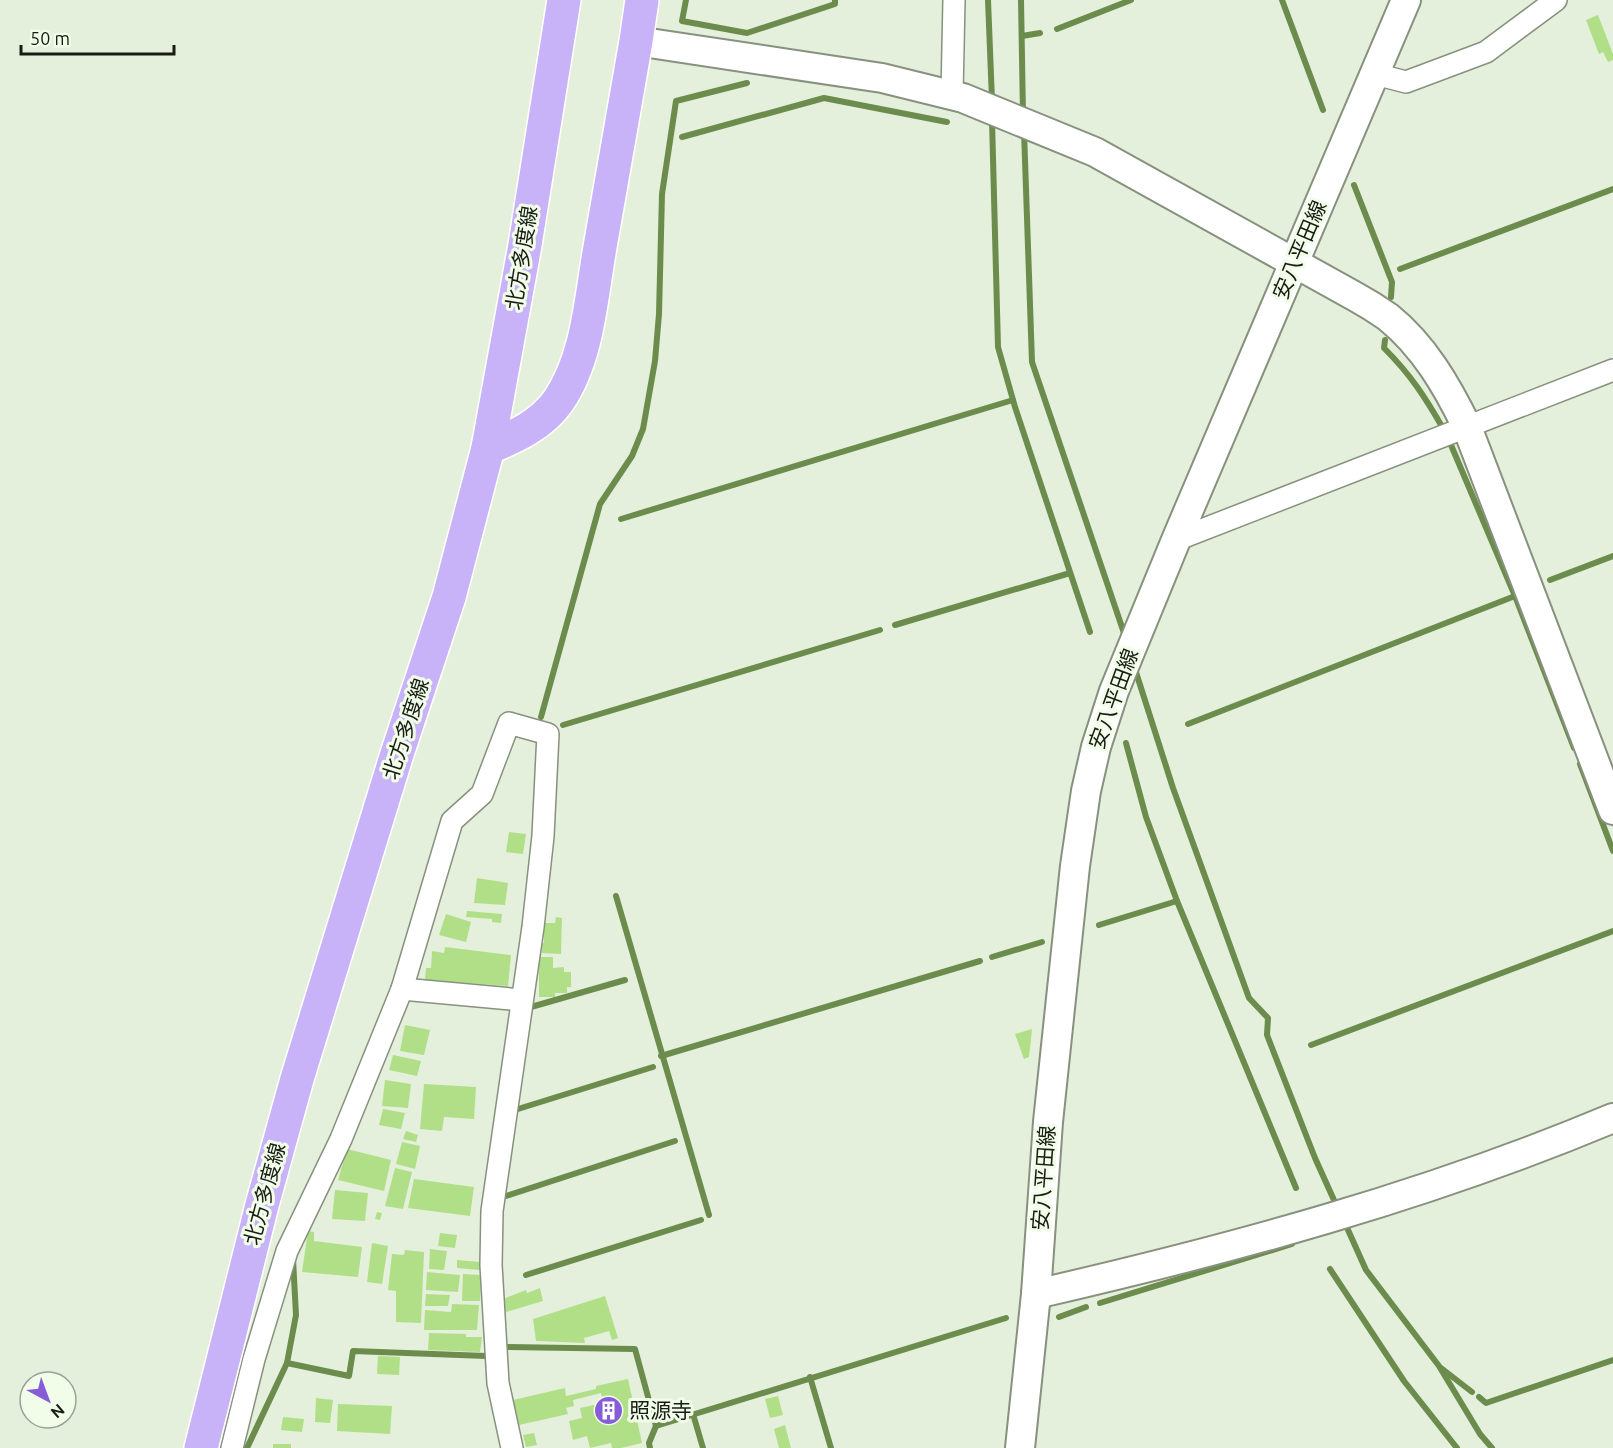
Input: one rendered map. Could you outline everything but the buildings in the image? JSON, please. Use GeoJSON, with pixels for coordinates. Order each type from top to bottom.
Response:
{"type":"FeatureCollection","features":[{"type":"Feature","properties":{"kind":"main road","name":"北方多度線"},"geometry":{"type":"LineString","coordinates":[[201,1448],[262,1205],[297,1079],[396,757],[449,597],[488,448],[525,245],[564,0]]}},
{"type":"Feature","properties":{"kind":"main road"},"geometry":{"type":"LineString","coordinates":[[488,448],[532,427],[557,403],[569,383],[584,334],[642,0]]}},
{"type":"Feature","properties":{"kind":"street"},"geometry":{"type":"LineString","coordinates":[[954,0],[964,99]]}},
{"type":"Feature","properties":{"kind":"street","name":"安八平田線"},"geometry":{"type":"LineString","coordinates":[[1020,1448],[1036,1294],[1048,1122],[1075,866],[1091,769],[1114,691],[1406,0]]}},
{"type":"Feature","properties":{"kind":"street"},"geometry":{"type":"LineString","coordinates":[[1375,74],[1406,82],[1486,52],[1556,0]]}},
{"type":"Feature","properties":{"kind":"street"},"geometry":{"type":"LineString","coordinates":[[636,41],[882,78],[964,99],[1095,152],[1388,317],[1423,352],[1452,396],[1467,427],[1613,810]]}},
{"type":"Feature","properties":{"kind":"street"},"geometry":{"type":"LineString","coordinates":[[1176,540],[1613,370]]}},
{"type":"Feature","properties":{"kind":"street"},"geometry":{"type":"LineString","coordinates":[[232,1448],[254,1359],[287,1251],[341,1139],[402,988],[452,820],[482,794],[509,723],[548,734],[543,836],[492,1211],[491,1265],[498,1383],[512,1448]]}},
{"type":"Feature","properties":{"kind":"street"},"geometry":{"type":"LineString","coordinates":[[402,988],[522,1000]]}},
{"type":"Feature","properties":{"kind":"street"},"geometry":{"type":"LineString","coordinates":[[1036,1294],[1157,1265],[1364,1208],[1446,1182],[1613,1118]]}},
{"type":"Feature","properties":{"kind":"waterway"},"geometry":{"type":"LineString","coordinates":[[686,0],[682,21],[747,33],[835,4],[835,0]]}},
{"type":"Feature","properties":{"kind":"waterway"},"geometry":{"type":"LineString","coordinates":[[988,0],[992,100]]}},
{"type":"Feature","properties":{"kind":"waterway"},"geometry":{"type":"LineString","coordinates":[[1021,0],[1023,115]]}},
{"type":"Feature","properties":{"kind":"waterway"},"geometry":{"type":"LineString","coordinates":[[1057,29],[1131,0]]}},
{"type":"Feature","properties":{"kind":"waterway"},"geometry":{"type":"LineString","coordinates":[[1282,0],[1323,110]]}},
{"type":"Feature","properties":{"kind":"waterway"},"geometry":{"type":"LineString","coordinates":[[1022,36],[1040,33]]}},
{"type":"Feature","properties":{"kind":"waterway"},"geometry":{"type":"LineString","coordinates":[[541,717],[600,504],[632,456],[643,429],[655,361],[659,314],[662,194],[676,101],[747,83]]}},
{"type":"Feature","properties":{"kind":"waterway"},"geometry":{"type":"LineString","coordinates":[[682,137],[824,98],[947,122]]}},
{"type":"Feature","properties":{"kind":"waterway"},"geometry":{"type":"LineString","coordinates":[[992,120],[998,347],[1015,407],[1090,632]]}},
{"type":"Feature","properties":{"kind":"waterway"},"geometry":{"type":"LineString","coordinates":[[1024,131],[1032,362],[1126,639]]}},
{"type":"Feature","properties":{"kind":"waterway"},"geometry":{"type":"LineString","coordinates":[[1354,185],[1392,282],[1391,297]]}},
{"type":"Feature","properties":{"kind":"waterway"},"geometry":{"type":"LineString","coordinates":[[1400,269],[1613,189]]}},
{"type":"Feature","properties":{"kind":"waterway"},"geometry":{"type":"LineString","coordinates":[[1385,340],[1384,348],[1417,387],[1444,430]]}},
{"type":"Feature","properties":{"kind":"waterway"},"geometry":{"type":"LineString","coordinates":[[621,519],[1013,400]]}},
{"type":"Feature","properties":{"kind":"waterway"},"geometry":{"type":"LineString","coordinates":[[1451,445],[1515,596],[1574,748]]}},
{"type":"Feature","properties":{"kind":"waterway"},"geometry":{"type":"LineString","coordinates":[[1550,580],[1613,556]]}},
{"type":"Feature","properties":{"kind":"waterway"},"geometry":{"type":"LineString","coordinates":[[895,625],[1070,573]]}},
{"type":"Feature","properties":{"kind":"waterway"},"geometry":{"type":"LineString","coordinates":[[1188,724],[1515,596]]}},
{"type":"Feature","properties":{"kind":"waterway"},"geometry":{"type":"LineString","coordinates":[[563,725],[880,630]]}},
{"type":"Feature","properties":{"kind":"waterway"},"geometry":{"type":"LineString","coordinates":[[1134,666],[1173,788],[1249,998],[1268,1018],[1267,1035],[1315,1158],[1338,1209]]}},
{"type":"Feature","properties":{"kind":"waterway"},"geometry":{"type":"LineString","coordinates":[[1126,743],[1146,817],[1177,901],[1296,1188]]}},
{"type":"Feature","properties":{"kind":"waterway"},"geometry":{"type":"LineString","coordinates":[[1580,764],[1613,851]]}},
{"type":"Feature","properties":{"kind":"waterway"},"geometry":{"type":"LineString","coordinates":[[616,896],[709,1215]]}},
{"type":"Feature","properties":{"kind":"waterway"},"geometry":{"type":"LineString","coordinates":[[1099,925],[1177,901]]}},
{"type":"Feature","properties":{"kind":"waterway"},"geometry":{"type":"LineString","coordinates":[[1311,1045],[1613,931]]}},
{"type":"Feature","properties":{"kind":"waterway"},"geometry":{"type":"LineString","coordinates":[[992,957],[1042,942]]}},
{"type":"Feature","properties":{"kind":"waterway"},"geometry":{"type":"LineString","coordinates":[[661,1056],[980,961]]}},
{"type":"Feature","properties":{"kind":"waterway"},"geometry":{"type":"LineString","coordinates":[[531,1007],[625,980]]}},
{"type":"Feature","properties":{"kind":"waterway"},"geometry":{"type":"LineString","coordinates":[[518,1109],[653,1067]]}},
{"type":"Feature","properties":{"kind":"waterway"},"geometry":{"type":"LineString","coordinates":[[506,1196],[675,1141]]}},
{"type":"Feature","properties":{"kind":"waterway"},"geometry":{"type":"LineString","coordinates":[[526,1275],[701,1220]]}},
{"type":"Feature","properties":{"kind":"waterway"},"geometry":{"type":"LineString","coordinates":[[1344,1221],[1366,1270],[1439,1366],[1480,1434],[1492,1448]]}},
{"type":"Feature","properties":{"kind":"waterway"},"geometry":{"type":"LineString","coordinates":[[1100,1303],[1292,1244]]}},
{"type":"Feature","properties":{"kind":"waterway"},"geometry":{"type":"LineString","coordinates":[[287,1363],[296,1315],[293,1259]]}},
{"type":"Feature","properties":{"kind":"waterway"},"geometry":{"type":"LineString","coordinates":[[1330,1269],[1404,1381],[1457,1448]]}},
{"type":"Feature","properties":{"kind":"waterway"},"geometry":{"type":"LineString","coordinates":[[1059,1317],[1086,1307]]}},
{"type":"Feature","properties":{"kind":"waterway"},"geometry":{"type":"LineString","coordinates":[[508,1347],[635,1349],[656,1426],[1006,1318]]}},
{"type":"Feature","properties":{"kind":"waterway"},"geometry":{"type":"LineString","coordinates":[[247,1448],[287,1363],[349,1376],[353,1351],[486,1356]]}},
{"type":"Feature","properties":{"kind":"waterway"},"geometry":{"type":"LineString","coordinates":[[1479,1397],[1486,1403],[1613,1360]]}},
{"type":"Feature","properties":{"kind":"waterway"},"geometry":{"type":"LineString","coordinates":[[1441,1368],[1472,1392]]}},
{"type":"Feature","properties":{"kind":"waterway"},"geometry":{"type":"LineString","coordinates":[[810,1377],[831,1448]]}},
{"type":"Feature","properties":{"kind":"waterway"},"geometry":{"type":"LineString","coordinates":[[693,1414],[703,1448]]}},
{"type":"Feature","properties":{"kind":"waterway"},"geometry":{"type":"LineString","coordinates":[[650,1448],[649,1443],[656,1426]]}},
{"type":"Feature","properties":{"kind":"place","name":"照源寺"},"geometry":{"type":"Point","coordinates":[608,1411]}}]}
